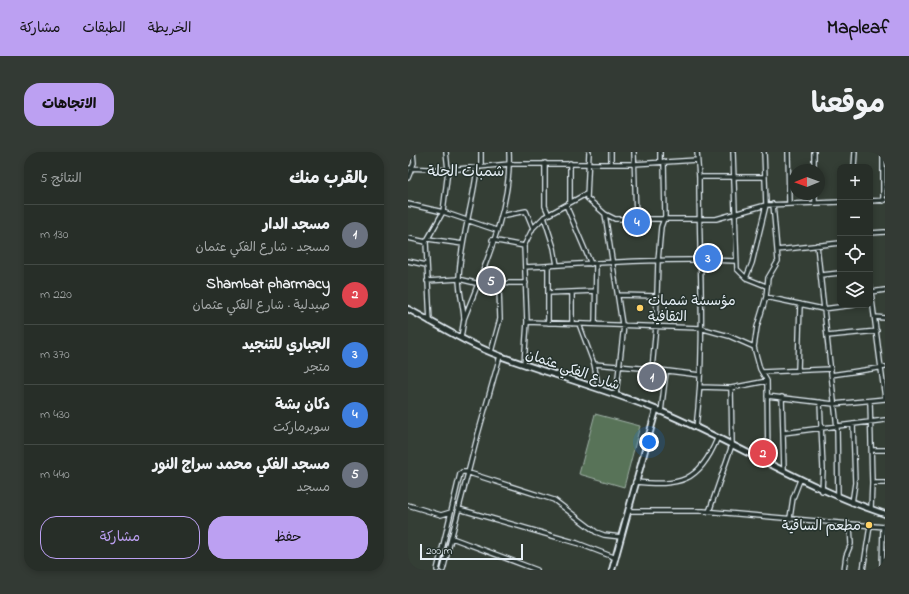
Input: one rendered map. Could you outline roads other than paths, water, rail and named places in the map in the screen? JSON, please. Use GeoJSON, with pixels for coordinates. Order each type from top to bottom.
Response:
{"type":"FeatureCollection","features":[{"type":"Feature","properties":{"kind":"street"},"geometry":{"type":"LineString","coordinates":[[408,178],[410,168],[414,163],[413,152]]}},
{"type":"Feature","properties":{"kind":"street"},"geometry":{"type":"LineString","coordinates":[[430,322],[426,265],[427,240],[443,212],[448,170],[446,152]]}},
{"type":"Feature","properties":{"kind":"street"},"geometry":{"type":"LineString","coordinates":[[464,319],[459,279],[463,244],[474,195],[481,152]]}},
{"type":"Feature","properties":{"kind":"street"},"geometry":{"type":"LineString","coordinates":[[461,338],[464,319],[478,284],[501,216],[507,192],[509,164],[508,152]]}},
{"type":"Feature","properties":{"kind":"street"},"geometry":{"type":"LineString","coordinates":[[589,152],[586,194],[589,200],[605,214],[615,219],[700,220],[734,215],[773,204],[837,202]]}},
{"type":"Feature","properties":{"kind":"street"},"geometry":{"type":"LineString","coordinates":[[611,152],[611,163]]}},
{"type":"Feature","properties":{"kind":"street"},"geometry":{"type":"LineString","coordinates":[[634,152],[636,219]]}},
{"type":"Feature","properties":{"kind":"street"},"geometry":{"type":"LineString","coordinates":[[652,369],[656,326],[658,261],[663,220],[665,216],[662,161],[660,152]]}},
{"type":"Feature","properties":{"kind":"street"},"geometry":{"type":"LineString","coordinates":[[696,428],[700,387],[700,220],[697,152]]}},
{"type":"Feature","properties":{"kind":"street"},"geometry":{"type":"LineString","coordinates":[[732,152],[736,262],[739,273],[746,278],[766,286]]}},
{"type":"Feature","properties":{"kind":"street"},"geometry":{"type":"LineString","coordinates":[[746,278],[752,263],[766,205],[764,152]]}},
{"type":"Feature","properties":{"kind":"street"},"geometry":{"type":"LineString","coordinates":[[788,152],[789,203]]}},
{"type":"Feature","properties":{"kind":"street"},"geometry":{"type":"LineString","coordinates":[[814,152],[814,164]]}},
{"type":"Feature","properties":{"kind":"street"},"geometry":{"type":"LineString","coordinates":[[854,164],[855,152]]}},
{"type":"Feature","properties":{"kind":"street"},"geometry":{"type":"LineString","coordinates":[[873,201],[884,201],[884,152]]}},
{"type":"Feature","properties":{"kind":"street"},"geometry":{"type":"LineString","coordinates":[[410,168],[448,170],[509,164],[634,164],[662,161],[697,160]]}},
{"type":"Feature","properties":{"kind":"street"},"geometry":{"type":"LineString","coordinates":[[545,163],[545,206],[548,214]]}},
{"type":"Feature","properties":{"kind":"street"},"geometry":{"type":"LineString","coordinates":[[570,163],[568,204],[594,264],[595,324]]}},
{"type":"Feature","properties":{"kind":"street"},"geometry":{"type":"LineString","coordinates":[[699,177],[765,177]]}},
{"type":"Feature","properties":{"kind":"street"},"geometry":{"type":"LineString","coordinates":[[524,364],[527,322],[524,246],[533,228],[544,216],[586,194]]}},
{"type":"Feature","properties":{"kind":"street"},"geometry":{"type":"LineString","coordinates":[[408,204],[443,212],[496,230]]}},
{"type":"Feature","properties":{"kind":"street"},"geometry":{"type":"LineString","coordinates":[[768,463],[767,381],[762,372],[754,347],[757,327],[766,297],[766,286],[770,272],[777,264],[773,204]]}},
{"type":"Feature","properties":{"kind":"street"},"geometry":{"type":"LineString","coordinates":[[501,216],[526,211],[533,228]]}},
{"type":"Feature","properties":{"kind":"street"},"geometry":{"type":"LineString","coordinates":[[605,214],[623,324],[616,395]]}},
{"type":"Feature","properties":{"kind":"street"},"geometry":{"type":"LineString","coordinates":[[544,216],[554,248],[557,265]]}},
{"type":"Feature","properties":{"kind":"street"},"geometry":{"type":"LineString","coordinates":[[873,233],[885,232]]}},
{"type":"Feature","properties":{"kind":"street"},"geometry":{"type":"LineString","coordinates":[[408,238],[463,244]]}},
{"type":"Feature","properties":{"kind":"street"},"geometry":{"type":"LineString","coordinates":[[492,240],[524,246]]}},
{"type":"Feature","properties":{"kind":"street"},"geometry":{"type":"LineString","coordinates":[[777,250],[837,243]]}},
{"type":"Feature","properties":{"kind":"street"},"geometry":{"type":"LineString","coordinates":[[818,245],[823,309],[837,428],[838,498]]}},
{"type":"Feature","properties":{"kind":"street"},"geometry":{"type":"LineString","coordinates":[[525,267],[700,260],[736,262]]}},
{"type":"Feature","properties":{"kind":"street"},"geometry":{"type":"LineString","coordinates":[[408,261],[426,265]]}},
{"type":"Feature","properties":{"kind":"street"},"geometry":{"type":"LineString","coordinates":[[548,266],[548,323]]}},
{"type":"Feature","properties":{"kind":"street"},"geometry":{"type":"LineString","coordinates":[[820,275],[837,273]]}},
{"type":"Feature","properties":{"kind":"street"},"geometry":{"type":"LineString","coordinates":[[427,281],[459,279],[492,288],[499,288],[508,284],[526,283]]}},
{"type":"Feature","properties":{"kind":"street"},"geometry":{"type":"LineString","coordinates":[[491,352],[500,319],[501,306],[499,288]]}},
{"type":"Feature","properties":{"kind":"street"},"geometry":{"type":"LineString","coordinates":[[873,292],[885,290]]}},
{"type":"Feature","properties":{"kind":"street"},"geometry":{"type":"LineString","coordinates":[[548,293],[595,291]]}},
{"type":"Feature","properties":{"kind":"street"},"geometry":{"type":"LineString","coordinates":[[572,292],[572,324]]}},
{"type":"Feature","properties":{"kind":"street"},"geometry":{"type":"LineString","coordinates":[[618,295],[657,296]]}},
{"type":"Feature","properties":{"kind":"street"},"geometry":{"type":"LineString","coordinates":[[766,297],[823,309],[837,307]]}},
{"type":"Feature","properties":{"kind":"street"},"geometry":{"type":"LineString","coordinates":[[798,370],[800,304]]}},
{"type":"Feature","properties":{"kind":"street"},"geometry":{"type":"LineString","coordinates":[[767,396],[834,404],[885,399],[883,367],[872,308]]}},
{"type":"Feature","properties":{"kind":"street","name":"شارع الفكي عثمان"},"geometry":{"type":"LineString","coordinates":[[408,309],[461,338],[500,356],[599,389],[658,411],[784,470],[822,491],[852,504],[885,514]]}},
{"type":"Feature","properties":{"kind":"street"},"geometry":{"type":"LineString","coordinates":[[875,317],[885,318]]}},
{"type":"Feature","properties":{"kind":"street"},"geometry":{"type":"LineString","coordinates":[[527,322],[623,324],[700,328],[729,336],[754,347]]}},
{"type":"Feature","properties":{"kind":"street"},"geometry":{"type":"LineString","coordinates":[[579,324],[594,364],[599,389]]}},
{"type":"Feature","properties":{"kind":"street"},"geometry":{"type":"LineString","coordinates":[[827,336],[877,331]]}},
{"type":"Feature","properties":{"kind":"street"},"geometry":{"type":"LineString","coordinates":[[443,570],[500,356]]}},
{"type":"Feature","properties":{"kind":"street"},"geometry":{"type":"LineString","coordinates":[[594,364],[700,375]]}},
{"type":"Feature","properties":{"kind":"street"},"geometry":{"type":"LineString","coordinates":[[831,375],[883,367]]}},
{"type":"Feature","properties":{"kind":"street"},"geometry":{"type":"LineString","coordinates":[[762,372],[831,369]]}},
{"type":"Feature","properties":{"kind":"street"},"geometry":{"type":"LineString","coordinates":[[612,570],[635,482],[658,411],[666,372]]}},
{"type":"Feature","properties":{"kind":"street"},"geometry":{"type":"LineString","coordinates":[[700,387],[731,388],[767,381]]}},
{"type":"Feature","properties":{"kind":"street"},"geometry":{"type":"LineString","coordinates":[[709,512],[732,445],[731,388]]}},
{"type":"Feature","properties":{"kind":"street"},"geometry":{"type":"LineString","coordinates":[[782,397],[784,470]]}},
{"type":"Feature","properties":{"kind":"street"},"geometry":{"type":"LineString","coordinates":[[870,401],[872,450],[870,510]]}},
{"type":"Feature","properties":{"kind":"street"},"geometry":{"type":"LineString","coordinates":[[820,402],[824,469],[822,491]]}},
{"type":"Feature","properties":{"kind":"street"},"geometry":{"type":"LineString","coordinates":[[782,433],[837,428],[885,420]]}},
{"type":"Feature","properties":{"kind":"street"},"geometry":{"type":"LineString","coordinates":[[852,504],[855,483],[854,424]]}},
{"type":"Feature","properties":{"kind":"street"},"geometry":{"type":"LineString","coordinates":[[635,482],[663,485],[684,479],[701,465],[712,452],[717,439]]}},
{"type":"Feature","properties":{"kind":"street"},"geometry":{"type":"LineString","coordinates":[[872,450],[885,450]]}},
{"type":"Feature","properties":{"kind":"street"},"geometry":{"type":"LineString","coordinates":[[437,570],[460,474],[462,472],[554,500],[596,532],[604,535],[621,537]]}},
{"type":"Feature","properties":{"kind":"street"},"geometry":{"type":"LineString","coordinates":[[790,518],[793,498],[800,480]]}},
{"type":"Feature","properties":{"kind":"street"},"geometry":{"type":"LineString","coordinates":[[872,483],[885,483]]}},
{"type":"Feature","properties":{"kind":"street"},"geometry":{"type":"LineString","coordinates":[[408,504],[441,515],[451,512]]}},
{"type":"Feature","properties":{"kind":"street"},"geometry":{"type":"LineString","coordinates":[[459,509],[577,543],[616,558]]}},
{"type":"Feature","properties":{"kind":"street"},"geometry":{"type":"LineString","coordinates":[[628,511],[709,512],[884,527],[882,570]]}},
{"type":"Feature","properties":{"kind":"street"},"geometry":{"type":"LineString","coordinates":[[844,570],[846,556],[851,544],[850,525]]}},
{"type":"Feature","properties":{"kind":"street"},"geometry":{"type":"LineString","coordinates":[[863,570],[870,526]]}},
{"type":"Feature","properties":{"kind":"street"},"geometry":{"type":"LineString","coordinates":[[452,538],[537,570]]}},
{"type":"Feature","properties":{"kind":"place","name":"دكان بشة"},"geometry":{"type":"Point","coordinates":[637,222]}},
{"type":"Feature","properties":{"kind":"place","name":"الجباري للتنجيد"},"geometry":{"type":"Point","coordinates":[708,258]}},
{"type":"Feature","properties":{"kind":"place","name":"مسجد الفكي محمد سراج النور"},"geometry":{"type":"Point","coordinates":[491,281]}},
{"type":"Feature","properties":{"kind":"place","name":"مؤسسة شمبات الثقافية"},"geometry":{"type":"Point","coordinates":[640,308]}},
{"type":"Feature","properties":{"kind":"place","name":"مسجد الدار"},"geometry":{"type":"Point","coordinates":[652,377]}},
{"type":"Feature","properties":{"kind":"place","name":"Shambat pharmacy"},"geometry":{"type":"Point","coordinates":[763,453]}},
{"type":"Feature","properties":{"kind":"place","name":"مطعم الساقية"},"geometry":{"type":"Point","coordinates":[869,525]}},
{"type":"Feature","properties":{"kind":"district","name":"شمبات الحلة"},"geometry":{"type":"Point","coordinates":[466,171]}}]}
